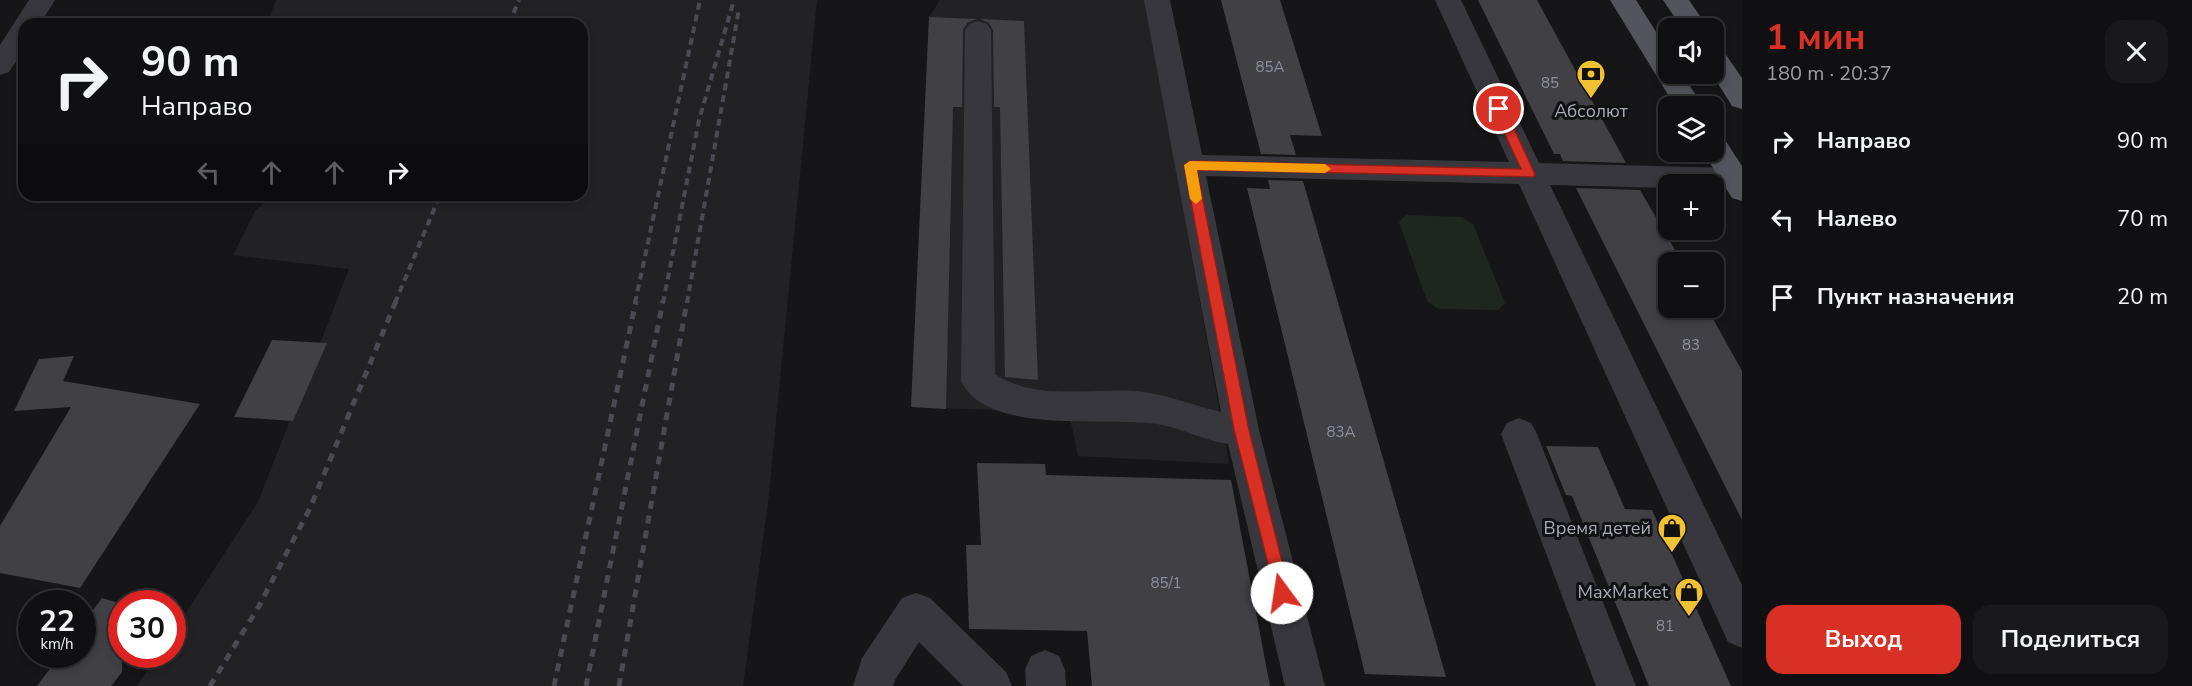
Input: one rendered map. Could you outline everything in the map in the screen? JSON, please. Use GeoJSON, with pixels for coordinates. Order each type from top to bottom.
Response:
{"type":"FeatureCollection","features":[{"type":"Feature","properties":{"kind":"main road"},"geometry":{"type":"LineString","coordinates":[[1623,0],[1658,57]]}},
{"type":"Feature","properties":{"kind":"main road"},"geometry":{"type":"LineString","coordinates":[[1676,0],[1688,18]]}},
{"type":"Feature","properties":{"kind":"main road"},"geometry":{"type":"LineString","coordinates":[[1724,72],[1742,99]]}},
{"type":"Feature","properties":{"kind":"main road"},"geometry":{"type":"LineString","coordinates":[[1724,162],[1738,184]]}},
{"type":"Feature","properties":{"kind":"street"},"geometry":{"type":"LineString","coordinates":[[31,18],[42,0]]}},
{"type":"Feature","properties":{"kind":"street"},"geometry":{"type":"LineString","coordinates":[[1157,0],[1242,430],[1305,686]]}},
{"type":"Feature","properties":{"kind":"street"},"geometry":{"type":"LineString","coordinates":[[1448,0],[1742,628]]}},
{"type":"Feature","properties":{"kind":"street"},"geometry":{"type":"LineString","coordinates":[[978,30],[978,381],[990,392],[1020,402],[1155,408],[1196,418],[1224,430],[1242,430]]}},
{"type":"Feature","properties":{"kind":"street"},"geometry":{"type":"LineString","coordinates":[[0,66],[18,38]]}},
{"type":"Feature","properties":{"kind":"street"},"geometry":{"type":"LineString","coordinates":[[1190,165],[1529,174],[1738,184]]}},
{"type":"Feature","properties":{"kind":"street"},"geometry":{"type":"LineString","coordinates":[[1519,434],[1616,686]]}},
{"type":"Feature","properties":{"kind":"street"},"geometry":{"type":"LineString","coordinates":[[873,686],[876,672],[916,612],[992,686]]}},
{"type":"Feature","properties":{"kind":"shaded area"},"geometry":{"type":"Polygon","coordinates":[[[276,0],[817,0],[768,503],[743,686],[137,686],[149,668],[186,668],[186,612],[258,502],[349,269],[233,255],[255,211],[266,201],[588,201],[588,18],[269,18],[276,0]]]}},
{"type":"Feature","properties":{"kind":"shaded area"},"geometry":{"type":"Polygon","coordinates":[[[940,0],[1146,0],[1229,464],[1078,456],[1071,423],[1064,414],[1055,412],[911,407],[929,17],[940,0]]]}},
{"type":"Feature","properties":{"kind":"shaded area"},"geometry":{"type":"Polygon","coordinates":[[[1406,215],[1462,217],[1473,224],[1505,303],[1498,310],[1438,309],[1427,301],[1399,222],[1406,215]]]}},
{"type":"Feature","properties":{"kind":"building"},"geometry":{"type":"Polygon","coordinates":[[[1221,0],[1280,0],[1322,136],[1290,135],[1296,155],[1261,154],[1221,0]]]}},
{"type":"Feature","properties":{"kind":"building"},"geometry":{"type":"Polygon","coordinates":[[[1478,0],[1537,0],[1626,163],[1563,161],[1560,154],[1554,154],[1478,0]]]}},
{"type":"Feature","properties":{"kind":"building"},"geometry":{"type":"Polygon","coordinates":[[[929,17],[977,19],[967,23],[963,30],[962,107],[953,107],[946,409],[911,407],[929,17]]]}},
{"type":"Feature","properties":{"kind":"building"},"geometry":{"type":"Polygon","coordinates":[[[980,19],[1024,21],[1038,380],[1005,377],[1000,107],[994,107],[993,30],[989,23],[980,19]]]}},
{"type":"Feature","properties":{"kind":"building"},"geometry":{"type":"Polygon","coordinates":[[[1268,180],[1303,181],[1446,677],[1365,674],[1247,188],[1270,189],[1268,180]]]}},
{"type":"Feature","properties":{"kind":"building"},"geometry":{"type":"Polygon","coordinates":[[[1576,188],[1640,190],[1658,221],[1658,240],[1669,240],[1676,252],[1658,252],[1658,318],[1713,318],[1742,371],[1742,520],[1576,188]]]}},
{"type":"Feature","properties":{"kind":"building"},"geometry":{"type":"Polygon","coordinates":[[[272,340],[327,343],[293,421],[234,417],[272,340]]]}},
{"type":"Feature","properties":{"kind":"building"},"geometry":{"type":"Polygon","coordinates":[[[74,356],[63,381],[200,404],[80,588],[0,573],[0,526],[71,407],[14,411],[39,359],[74,356]]]}},
{"type":"Feature","properties":{"kind":"building"},"geometry":{"type":"Polygon","coordinates":[[[1546,446],[1598,447],[1625,509],[1652,510],[1731,686],[1649,686],[1572,496],[1566,495],[1546,446]]]}},
{"type":"Feature","properties":{"kind":"building"},"geometry":{"type":"Polygon","coordinates":[[[977,463],[1045,464],[1046,475],[1231,480],[1270,686],[1092,686],[1087,631],[969,629],[966,545],[981,545],[977,463]]]}},
{"type":"Feature","properties":{"kind":"building"},"geometry":{"type":"Polygon","coordinates":[[[102,598],[108,600],[108,668],[122,668],[122,672],[111,686],[37,686],[50,668],[96,668],[96,606],[102,598]]]}},
{"type":"Feature","properties":{"kind":"railway"},"geometry":{"type":"LineString","coordinates":[[512,18],[519,0]]}},
{"type":"Feature","properties":{"kind":"railway"},"geometry":{"type":"LineString","coordinates":[[635,303],[700,0]]}},
{"type":"Feature","properties":{"kind":"railway"},"geometry":{"type":"LineString","coordinates":[[663,303],[699,120],[734,0]]}},
{"type":"Feature","properties":{"kind":"railway"},"geometry":{"type":"LineString","coordinates":[[687,303],[739,9]]}},
{"type":"Feature","properties":{"kind":"railway"},"geometry":{"type":"LineString","coordinates":[[395,303],[438,201]]}},
{"type":"Feature","properties":{"kind":"railway"},"geometry":{"type":"LineString","coordinates":[[210,686],[259,606],[310,508],[396,301]]}},
{"type":"Feature","properties":{"kind":"railway"},"geometry":{"type":"LineString","coordinates":[[554,686],[636,301]]}},
{"type":"Feature","properties":{"kind":"railway"},"geometry":{"type":"LineString","coordinates":[[586,686],[663,301]]}},
{"type":"Feature","properties":{"kind":"railway"},"geometry":{"type":"LineString","coordinates":[[619,686],[687,301]]}},
{"type":"Feature","properties":{"kind":"slow traffic"},"geometry":{"type":"LineString","coordinates":[[1196,199],[1190,165],[1325,169]]}},
{"type":"Feature","properties":{"kind":"place","name":"Абсолют"},"geometry":{"type":"Point","coordinates":[1591,100]}},
{"type":"Feature","properties":{"kind":"place","name":"Время детей"},"geometry":{"type":"Point","coordinates":[1672,554]}},
{"type":"Feature","properties":{"kind":"place","name":"MaxMarket"},"geometry":{"type":"Point","coordinates":[1689,618]}},
{"type":"Feature","properties":{"kind":"route"},"geometry":{"type":"LineString","coordinates":[[1282,593],[1242,430],[1190,165],[1529,174],[1499,109]]}}]}
